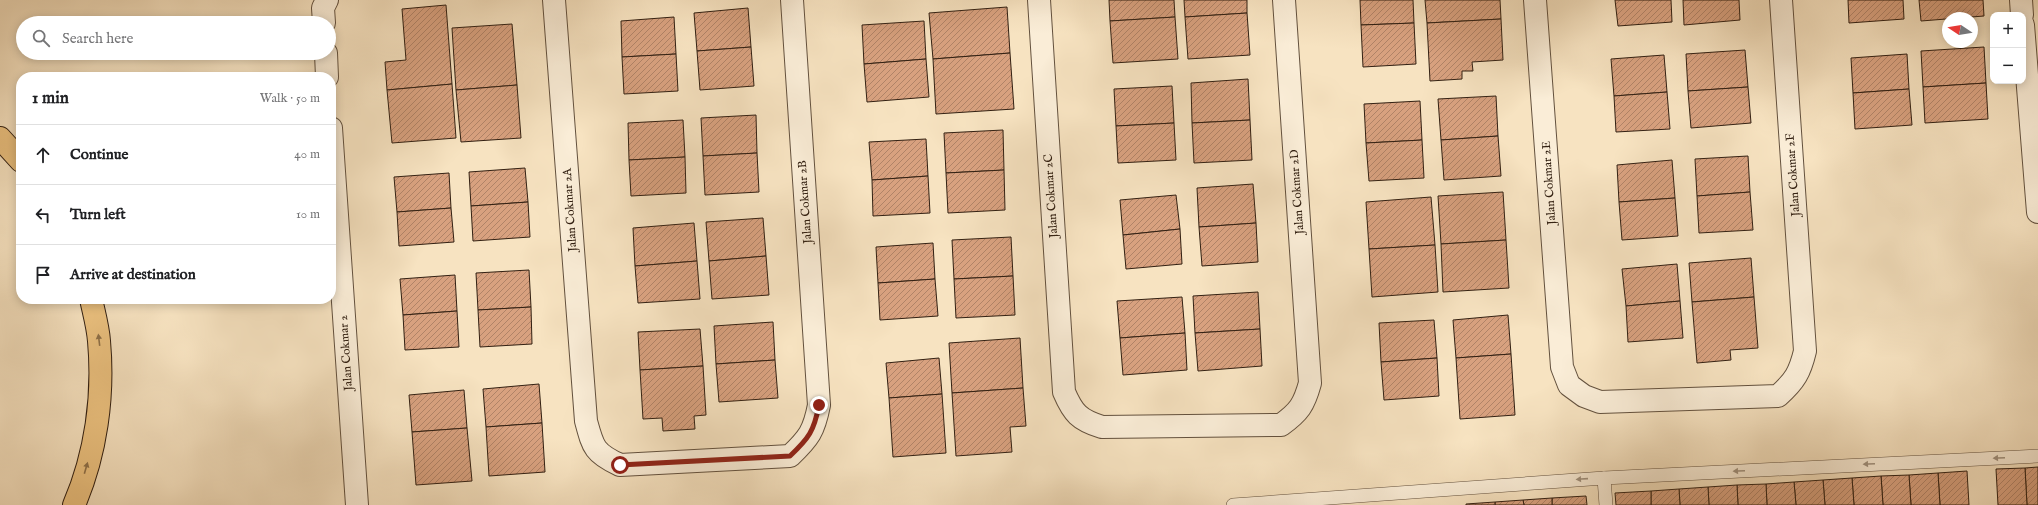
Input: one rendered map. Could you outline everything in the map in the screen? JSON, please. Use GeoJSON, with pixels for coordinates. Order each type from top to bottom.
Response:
{"type":"FeatureCollection","features":[{"type":"Feature","properties":{"kind":"highway"},"geometry":{"type":"LineString","coordinates":[[0,138],[16,156]]}},
{"type":"Feature","properties":{"kind":"highway"},"geometry":{"type":"LineString","coordinates":[[74,505],[94,441],[101,391],[99,340],[92,304]]}},
{"type":"Feature","properties":{"kind":"street"},"geometry":{"type":"LineString","coordinates":[[324,16],[323,8],[327,0]]}},
{"type":"Feature","properties":{"kind":"street","name":"Jalan Cokmar 2A"},"geometry":{"type":"LineString","coordinates":[[554,0],[586,421],[592,444],[604,458],[620,465],[790,456],[804,443],[815,426],[819,405]]}},
{"type":"Feature","properties":{"kind":"street","name":"Jalan Cokmar 2B"},"geometry":{"type":"LineString","coordinates":[[792,0],[819,405]]}},
{"type":"Feature","properties":{"kind":"street","name":"Jalan Cokmar 2C"},"geometry":{"type":"LineString","coordinates":[[1039,0],[1064,392],[1072,411],[1087,423],[1102,427],[1281,425],[1296,414],[1305,402],[1310,383]]}},
{"type":"Feature","properties":{"kind":"street","name":"Jalan Cokmar 2D"},"geometry":{"type":"LineString","coordinates":[[1284,0],[1310,383]]}},
{"type":"Feature","properties":{"kind":"street","name":"Jalan Cokmar 2E"},"geometry":{"type":"LineString","coordinates":[[1535,0],[1562,367],[1569,385],[1584,396],[1600,402],[1778,396],[1792,384],[1801,368],[1805,351]]}},
{"type":"Feature","properties":{"kind":"street","name":"Jalan Cokmar 2F"},"geometry":{"type":"LineString","coordinates":[[1781,0],[1805,351]]}},
{"type":"Feature","properties":{"kind":"street"},"geometry":{"type":"LineString","coordinates":[[2021,0],[2022,12]]}},
{"type":"Feature","properties":{"kind":"street"},"geometry":{"type":"LineString","coordinates":[[2025,48],[2038,212]]}},
{"type":"Feature","properties":{"kind":"street"},"geometry":{"type":"LineString","coordinates":[[327,60],[328,72]]}},
{"type":"Feature","properties":{"kind":"street","name":"Jalan Cokmar 2"},"geometry":{"type":"LineString","coordinates":[[336,200],[357,505]]}},
{"type":"Feature","properties":{"kind":"lane"},"geometry":{"type":"LineString","coordinates":[[1233,505],[1604,478],[2038,456]]}},
{"type":"Feature","properties":{"kind":"lane"},"geometry":{"type":"LineString","coordinates":[[1604,478],[1606,505]]}},
{"type":"Feature","properties":{"kind":"building"},"geometry":{"type":"Polygon","coordinates":[[[1109,0],[1174,0],[1175,17],[1110,21],[1109,0]]]}},
{"type":"Feature","properties":{"kind":"building"},"geometry":{"type":"Polygon","coordinates":[[[1184,0],[1247,0],[1247,13],[1185,17],[1184,0]]]}},
{"type":"Feature","properties":{"kind":"building"},"geometry":{"type":"Polygon","coordinates":[[[1360,0],[1413,0],[1414,23],[1361,25],[1360,0]]]}},
{"type":"Feature","properties":{"kind":"building"},"geometry":{"type":"Polygon","coordinates":[[[1425,0],[1500,0],[1501,19],[1427,23],[1425,0]]]}},
{"type":"Feature","properties":{"kind":"building"},"geometry":{"type":"Polygon","coordinates":[[[1615,0],[1671,0],[1672,22],[1618,26],[1615,0]]]}},
{"type":"Feature","properties":{"kind":"building"},"geometry":{"type":"Polygon","coordinates":[[[1683,0],[1739,0],[1740,20],[1684,25],[1683,0]]]}},
{"type":"Feature","properties":{"kind":"building"},"geometry":{"type":"Polygon","coordinates":[[[1848,0],[1903,0],[1904,19],[1849,23],[1848,0]]]}},
{"type":"Feature","properties":{"kind":"building"},"geometry":{"type":"Polygon","coordinates":[[[1919,0],[1983,0],[1984,16],[1978,16],[1978,12],[1942,12],[1942,19],[1921,21],[1919,0]]]}},
{"type":"Feature","properties":{"kind":"building"},"geometry":{"type":"Polygon","coordinates":[[[446,5],[452,84],[387,90],[385,62],[406,60],[402,9],[446,5]]]}},
{"type":"Feature","properties":{"kind":"building"},"geometry":{"type":"Polygon","coordinates":[[[1007,7],[1010,53],[933,59],[929,13],[1007,7]]]}},
{"type":"Feature","properties":{"kind":"building"},"geometry":{"type":"Polygon","coordinates":[[[748,8],[751,47],[697,51],[694,13],[748,8]]]}},
{"type":"Feature","properties":{"kind":"building"},"geometry":{"type":"Polygon","coordinates":[[[1247,13],[1250,55],[1188,59],[1185,17],[1247,13]]]}},
{"type":"Feature","properties":{"kind":"building"},"geometry":{"type":"Polygon","coordinates":[[[674,17],[676,54],[622,57],[621,21],[674,17]]]}},
{"type":"Feature","properties":{"kind":"building"},"geometry":{"type":"Polygon","coordinates":[[[1175,17],[1178,59],[1113,63],[1110,21],[1175,17]]]}},
{"type":"Feature","properties":{"kind":"building"},"geometry":{"type":"Polygon","coordinates":[[[1501,19],[1503,60],[1472,62],[1473,71],[1462,71],[1462,79],[1430,81],[1427,23],[1501,19]]]}},
{"type":"Feature","properties":{"kind":"building"},"geometry":{"type":"Polygon","coordinates":[[[924,21],[926,59],[864,64],[862,25],[924,21]]]}},
{"type":"Feature","properties":{"kind":"building"},"geometry":{"type":"Polygon","coordinates":[[[1414,23],[1416,64],[1363,67],[1361,25],[1414,23]]]}},
{"type":"Feature","properties":{"kind":"building"},"geometry":{"type":"Polygon","coordinates":[[[512,24],[517,85],[456,90],[452,28],[512,24]]]}},
{"type":"Feature","properties":{"kind":"building"},"geometry":{"type":"Polygon","coordinates":[[[751,47],[754,86],[700,90],[697,51],[751,47]]]}},
{"type":"Feature","properties":{"kind":"building"},"geometry":{"type":"Polygon","coordinates":[[[1984,47],[1986,83],[1923,87],[1921,51],[1984,47]]]}},
{"type":"Feature","properties":{"kind":"building"},"geometry":{"type":"Polygon","coordinates":[[[1745,50],[1748,87],[1688,91],[1686,54],[1745,50]]]}},
{"type":"Feature","properties":{"kind":"building"},"geometry":{"type":"Polygon","coordinates":[[[1010,53],[1014,109],[936,114],[933,59],[1010,53]]]}},
{"type":"Feature","properties":{"kind":"building"},"geometry":{"type":"Polygon","coordinates":[[[676,54],[678,91],[624,94],[622,57],[676,54]]]}},
{"type":"Feature","properties":{"kind":"building"},"geometry":{"type":"Polygon","coordinates":[[[1907,54],[1909,89],[1853,93],[1851,58],[1907,54]]]}},
{"type":"Feature","properties":{"kind":"building"},"geometry":{"type":"Polygon","coordinates":[[[1664,55],[1667,92],[1614,96],[1611,59],[1664,55]]]}},
{"type":"Feature","properties":{"kind":"building"},"geometry":{"type":"Polygon","coordinates":[[[926,59],[929,97],[867,102],[864,64],[926,59]]]}},
{"type":"Feature","properties":{"kind":"building"},"geometry":{"type":"Polygon","coordinates":[[[1248,79],[1250,120],[1192,123],[1191,83],[1248,79]]]}},
{"type":"Feature","properties":{"kind":"building"},"geometry":{"type":"Polygon","coordinates":[[[1986,83],[1988,119],[1925,123],[1923,87],[1986,83]]]}},
{"type":"Feature","properties":{"kind":"building"},"geometry":{"type":"Polygon","coordinates":[[[452,84],[456,138],[392,143],[387,90],[452,84]]]}},
{"type":"Feature","properties":{"kind":"building"},"geometry":{"type":"Polygon","coordinates":[[[517,85],[521,138],[461,142],[456,90],[517,85]]]}},
{"type":"Feature","properties":{"kind":"building"},"geometry":{"type":"Polygon","coordinates":[[[1172,86],[1174,123],[1116,126],[1114,89],[1172,86]]]}},
{"type":"Feature","properties":{"kind":"building"},"geometry":{"type":"Polygon","coordinates":[[[1748,87],[1751,123],[1691,128],[1688,91],[1748,87]]]}},
{"type":"Feature","properties":{"kind":"building"},"geometry":{"type":"Polygon","coordinates":[[[1909,89],[1912,125],[1855,129],[1853,93],[1909,89]]]}},
{"type":"Feature","properties":{"kind":"building"},"geometry":{"type":"Polygon","coordinates":[[[1667,92],[1670,129],[1616,132],[1614,96],[1667,92]]]}},
{"type":"Feature","properties":{"kind":"building"},"geometry":{"type":"Polygon","coordinates":[[[1496,96],[1498,136],[1441,140],[1438,99],[1496,96]]]}},
{"type":"Feature","properties":{"kind":"building"},"geometry":{"type":"Polygon","coordinates":[[[1420,101],[1422,140],[1366,143],[1364,104],[1420,101]]]}},
{"type":"Feature","properties":{"kind":"building"},"geometry":{"type":"Polygon","coordinates":[[[756,115],[757,153],[703,156],[701,118],[756,115]]]}},
{"type":"Feature","properties":{"kind":"building"},"geometry":{"type":"Polygon","coordinates":[[[683,120],[685,157],[629,160],[628,123],[683,120]]]}},
{"type":"Feature","properties":{"kind":"building"},"geometry":{"type":"Polygon","coordinates":[[[1250,120],[1252,160],[1194,163],[1192,123],[1250,120]]]}},
{"type":"Feature","properties":{"kind":"building"},"geometry":{"type":"Polygon","coordinates":[[[1174,123],[1176,160],[1118,163],[1116,126],[1174,123]]]}},
{"type":"Feature","properties":{"kind":"building"},"geometry":{"type":"Polygon","coordinates":[[[1003,130],[1004,170],[946,173],[944,133],[1003,130]]]}},
{"type":"Feature","properties":{"kind":"building"},"geometry":{"type":"Polygon","coordinates":[[[1498,136],[1501,176],[1444,180],[1441,140],[1498,136]]]}},
{"type":"Feature","properties":{"kind":"building"},"geometry":{"type":"Polygon","coordinates":[[[926,139],[928,176],[872,180],[869,142],[926,139]]]}},
{"type":"Feature","properties":{"kind":"building"},"geometry":{"type":"Polygon","coordinates":[[[1422,140],[1424,178],[1369,181],[1366,143],[1422,140]]]}},
{"type":"Feature","properties":{"kind":"building"},"geometry":{"type":"Polygon","coordinates":[[[757,153],[759,192],[705,195],[703,156],[757,153]]]}},
{"type":"Feature","properties":{"kind":"building"},"geometry":{"type":"Polygon","coordinates":[[[1748,156],[1750,192],[1697,196],[1695,159],[1748,156]]]}},
{"type":"Feature","properties":{"kind":"building"},"geometry":{"type":"Polygon","coordinates":[[[685,157],[686,193],[631,196],[629,160],[685,157]]]}},
{"type":"Feature","properties":{"kind":"building"},"geometry":{"type":"Polygon","coordinates":[[[1672,160],[1675,198],[1619,202],[1617,165],[1672,160]]]}},
{"type":"Feature","properties":{"kind":"building"},"geometry":{"type":"Polygon","coordinates":[[[525,168],[528,202],[471,206],[469,172],[525,168]]]}},
{"type":"Feature","properties":{"kind":"building"},"geometry":{"type":"Polygon","coordinates":[[[1004,170],[1005,210],[948,213],[946,173],[1004,170]]]}},
{"type":"Feature","properties":{"kind":"building"},"geometry":{"type":"Polygon","coordinates":[[[449,173],[451,208],[397,212],[394,177],[449,173]]]}},
{"type":"Feature","properties":{"kind":"building"},"geometry":{"type":"Polygon","coordinates":[[[928,176],[930,213],[873,216],[872,180],[928,176]]]}},
{"type":"Feature","properties":{"kind":"building"},"geometry":{"type":"Polygon","coordinates":[[[1253,184],[1256,223],[1199,227],[1197,188],[1253,184]]]}},
{"type":"Feature","properties":{"kind":"building"},"geometry":{"type":"Polygon","coordinates":[[[1503,192],[1506,240],[1441,244],[1438,196],[1503,192]]]}},
{"type":"Feature","properties":{"kind":"building"},"geometry":{"type":"Polygon","coordinates":[[[1750,192],[1753,230],[1699,233],[1697,196],[1750,192]]]}},
{"type":"Feature","properties":{"kind":"building"},"geometry":{"type":"Polygon","coordinates":[[[1176,195],[1180,229],[1123,235],[1120,200],[1176,195]]]}},
{"type":"Feature","properties":{"kind":"building"},"geometry":{"type":"Polygon","coordinates":[[[1431,197],[1435,245],[1369,249],[1366,202],[1431,197]]]}},
{"type":"Feature","properties":{"kind":"building"},"geometry":{"type":"Polygon","coordinates":[[[1675,198],[1678,236],[1622,240],[1619,202],[1675,198]]]}},
{"type":"Feature","properties":{"kind":"building"},"geometry":{"type":"Polygon","coordinates":[[[528,202],[530,237],[473,241],[471,206],[528,202]]]}},
{"type":"Feature","properties":{"kind":"building"},"geometry":{"type":"Polygon","coordinates":[[[451,208],[454,242],[399,246],[397,212],[451,208]]]}},
{"type":"Feature","properties":{"kind":"building"},"geometry":{"type":"Polygon","coordinates":[[[763,218],[766,256],[709,261],[706,222],[763,218]]]}},
{"type":"Feature","properties":{"kind":"building"},"geometry":{"type":"Polygon","coordinates":[[[694,223],[697,261],[635,266],[633,228],[694,223]]]}},
{"type":"Feature","properties":{"kind":"building"},"geometry":{"type":"Polygon","coordinates":[[[1256,223],[1258,262],[1202,266],[1199,227],[1256,223]]]}},
{"type":"Feature","properties":{"kind":"building"},"geometry":{"type":"Polygon","coordinates":[[[1180,229],[1182,264],[1126,269],[1123,235],[1180,229]]]}},
{"type":"Feature","properties":{"kind":"building"},"geometry":{"type":"Polygon","coordinates":[[[1011,237],[1013,276],[954,279],[952,240],[1011,237]]]}},
{"type":"Feature","properties":{"kind":"building"},"geometry":{"type":"Polygon","coordinates":[[[1506,240],[1509,288],[1443,292],[1441,244],[1506,240]]]}},
{"type":"Feature","properties":{"kind":"building"},"geometry":{"type":"Polygon","coordinates":[[[933,243],[935,279],[878,283],[876,247],[933,243]]]}},
{"type":"Feature","properties":{"kind":"building"},"geometry":{"type":"Polygon","coordinates":[[[1435,245],[1438,292],[1372,297],[1369,249],[1435,245]]]}},
{"type":"Feature","properties":{"kind":"building"},"geometry":{"type":"Polygon","coordinates":[[[766,256],[769,295],[712,299],[709,261],[766,256]]]}},
{"type":"Feature","properties":{"kind":"building"},"geometry":{"type":"Polygon","coordinates":[[[1751,258],[1754,297],[1692,302],[1689,263],[1751,258]]]}},
{"type":"Feature","properties":{"kind":"building"},"geometry":{"type":"Polygon","coordinates":[[[697,261],[700,299],[638,303],[635,266],[697,261]]]}},
{"type":"Feature","properties":{"kind":"building"},"geometry":{"type":"Polygon","coordinates":[[[1677,264],[1680,301],[1626,306],[1622,269],[1677,264]]]}},
{"type":"Feature","properties":{"kind":"building"},"geometry":{"type":"Polygon","coordinates":[[[529,270],[531,307],[478,310],[476,273],[529,270]]]}},
{"type":"Feature","properties":{"kind":"building"},"geometry":{"type":"Polygon","coordinates":[[[455,275],[457,311],[403,315],[400,279],[455,275]]]}},
{"type":"Feature","properties":{"kind":"building"},"geometry":{"type":"Polygon","coordinates":[[[1013,276],[1015,315],[956,318],[954,279],[1013,276]]]}},
{"type":"Feature","properties":{"kind":"building"},"geometry":{"type":"Polygon","coordinates":[[[935,279],[938,316],[880,320],[878,283],[935,279]]]}},
{"type":"Feature","properties":{"kind":"building"},"geometry":{"type":"Polygon","coordinates":[[[1258,292],[1260,329],[1195,333],[1193,296],[1258,292]]]}},
{"type":"Feature","properties":{"kind":"building"},"geometry":{"type":"Polygon","coordinates":[[[1182,297],[1185,333],[1120,338],[1117,301],[1182,297]]]}},
{"type":"Feature","properties":{"kind":"building"},"geometry":{"type":"Polygon","coordinates":[[[1754,297],[1758,348],[1730,350],[1731,360],[1697,363],[1692,302],[1754,297]]]}},
{"type":"Feature","properties":{"kind":"building"},"geometry":{"type":"Polygon","coordinates":[[[1680,301],[1683,338],[1628,342],[1626,306],[1680,301]]]}},
{"type":"Feature","properties":{"kind":"building"},"geometry":{"type":"Polygon","coordinates":[[[531,307],[532,344],[480,347],[478,310],[531,307]]]}},
{"type":"Feature","properties":{"kind":"building"},"geometry":{"type":"Polygon","coordinates":[[[457,311],[459,347],[405,350],[403,315],[457,311]]]}},
{"type":"Feature","properties":{"kind":"building"},"geometry":{"type":"Polygon","coordinates":[[[1508,315],[1511,354],[1456,358],[1453,320],[1508,315]]]}},
{"type":"Feature","properties":{"kind":"building"},"geometry":{"type":"Polygon","coordinates":[[[1434,320],[1437,358],[1381,362],[1379,323],[1434,320]]]}},
{"type":"Feature","properties":{"kind":"building"},"geometry":{"type":"Polygon","coordinates":[[[773,322],[775,360],[716,364],[714,326],[773,322]]]}},
{"type":"Feature","properties":{"kind":"building"},"geometry":{"type":"Polygon","coordinates":[[[700,329],[703,366],[640,370],[638,332],[700,329]]]}},
{"type":"Feature","properties":{"kind":"building"},"geometry":{"type":"Polygon","coordinates":[[[1260,329],[1262,366],[1198,371],[1195,333],[1260,329]]]}},
{"type":"Feature","properties":{"kind":"building"},"geometry":{"type":"Polygon","coordinates":[[[1185,333],[1187,370],[1123,375],[1120,338],[1185,333]]]}},
{"type":"Feature","properties":{"kind":"building"},"geometry":{"type":"Polygon","coordinates":[[[1020,338],[1023,388],[952,393],[949,343],[1020,338]]]}},
{"type":"Feature","properties":{"kind":"building"},"geometry":{"type":"Polygon","coordinates":[[[1511,354],[1515,415],[1460,419],[1456,358],[1511,354]]]}},
{"type":"Feature","properties":{"kind":"building"},"geometry":{"type":"Polygon","coordinates":[[[939,358],[942,394],[889,398],[886,363],[939,358]]]}},
{"type":"Feature","properties":{"kind":"building"},"geometry":{"type":"Polygon","coordinates":[[[1437,358],[1439,396],[1384,400],[1381,362],[1437,358]]]}},
{"type":"Feature","properties":{"kind":"building"},"geometry":{"type":"Polygon","coordinates":[[[775,360],[778,398],[719,402],[716,364],[775,360]]]}},
{"type":"Feature","properties":{"kind":"building"},"geometry":{"type":"Polygon","coordinates":[[[703,366],[706,415],[694,416],[695,429],[663,431],[662,418],[643,419],[640,370],[703,366]]]}},
{"type":"Feature","properties":{"kind":"building"},"geometry":{"type":"Polygon","coordinates":[[[539,384],[542,423],[486,427],[483,389],[539,384]]]}},
{"type":"Feature","properties":{"kind":"building"},"geometry":{"type":"Polygon","coordinates":[[[1023,388],[1026,426],[1010,427],[1012,452],[956,456],[952,393],[1023,388]]]}},
{"type":"Feature","properties":{"kind":"building"},"geometry":{"type":"Polygon","coordinates":[[[464,390],[467,428],[412,432],[409,395],[464,390]]]}},
{"type":"Feature","properties":{"kind":"building"},"geometry":{"type":"Polygon","coordinates":[[[942,394],[946,453],[893,457],[889,398],[942,394]]]}},
{"type":"Feature","properties":{"kind":"building"},"geometry":{"type":"Polygon","coordinates":[[[542,423],[545,472],[489,476],[486,427],[542,423]]]}},
{"type":"Feature","properties":{"kind":"building"},"geometry":{"type":"Polygon","coordinates":[[[467,428],[472,481],[416,485],[412,432],[467,428]]]}},
{"type":"Feature","properties":{"kind":"building"},"geometry":{"type":"Polygon","coordinates":[[[2038,467],[2038,505],[2027,505],[2025,468],[2038,467]]]}},
{"type":"Feature","properties":{"kind":"building"},"geometry":{"type":"Polygon","coordinates":[[[2025,468],[2027,505],[1998,505],[1996,469],[2025,468]]]}},
{"type":"Feature","properties":{"kind":"building"},"geometry":{"type":"Polygon","coordinates":[[[1967,471],[1969,505],[1940,505],[1938,473],[1967,471]]]}},
{"type":"Feature","properties":{"kind":"building"},"geometry":{"type":"Polygon","coordinates":[[[1938,473],[1940,505],[1911,505],[1909,475],[1938,473]]]}},
{"type":"Feature","properties":{"kind":"building"},"geometry":{"type":"Polygon","coordinates":[[[1909,475],[1911,505],[1883,505],[1881,476],[1909,475]]]}},
{"type":"Feature","properties":{"kind":"building"},"geometry":{"type":"Polygon","coordinates":[[[1881,476],[1883,505],[1854,505],[1852,478],[1881,476]]]}},
{"type":"Feature","properties":{"kind":"building"},"geometry":{"type":"Polygon","coordinates":[[[1852,478],[1854,505],[1825,505],[1823,480],[1852,478]]]}},
{"type":"Feature","properties":{"kind":"building"},"geometry":{"type":"Polygon","coordinates":[[[1823,480],[1825,505],[1796,505],[1794,482],[1823,480]]]}},
{"type":"Feature","properties":{"kind":"building"},"geometry":{"type":"Polygon","coordinates":[[[1794,482],[1796,505],[1767,505],[1766,484],[1794,482]]]}},
{"type":"Feature","properties":{"kind":"building"},"geometry":{"type":"Polygon","coordinates":[[[1766,484],[1767,505],[1738,505],[1737,485],[1766,484]]]}},
{"type":"Feature","properties":{"kind":"building"},"geometry":{"type":"Polygon","coordinates":[[[1737,485],[1738,505],[1709,505],[1708,487],[1737,485]]]}},
{"type":"Feature","properties":{"kind":"building"},"geometry":{"type":"Polygon","coordinates":[[[1708,487],[1709,505],[1680,505],[1679,489],[1708,487]]]}},
{"type":"Feature","properties":{"kind":"building"},"geometry":{"type":"Polygon","coordinates":[[[1679,489],[1680,505],[1651,505],[1651,491],[1679,489]]]}},
{"type":"Feature","properties":{"kind":"building"},"geometry":{"type":"Polygon","coordinates":[[[1651,491],[1651,505],[1616,505],[1615,493],[1651,491]]]}},
{"type":"Feature","properties":{"kind":"building"},"geometry":{"type":"Polygon","coordinates":[[[1586,496],[1587,505],[1552,505],[1552,498],[1586,496]]]}},
{"type":"Feature","properties":{"kind":"building"},"geometry":{"type":"Polygon","coordinates":[[[1552,498],[1552,505],[1524,505],[1523,500],[1552,498]]]}},
{"type":"Feature","properties":{"kind":"building"},"geometry":{"type":"Polygon","coordinates":[[[1523,500],[1524,505],[1495,505],[1495,502],[1523,500]]]}},
{"type":"Feature","properties":{"kind":"building"},"geometry":{"type":"Polygon","coordinates":[[[1495,502],[1495,505],[1466,505],[1466,504],[1495,502]]]}},
{"type":"Feature","properties":{"kind":"route"},"geometry":{"type":"LineString","coordinates":[[620,465],[790,456],[804,443],[815,426],[819,405]]}}]}
